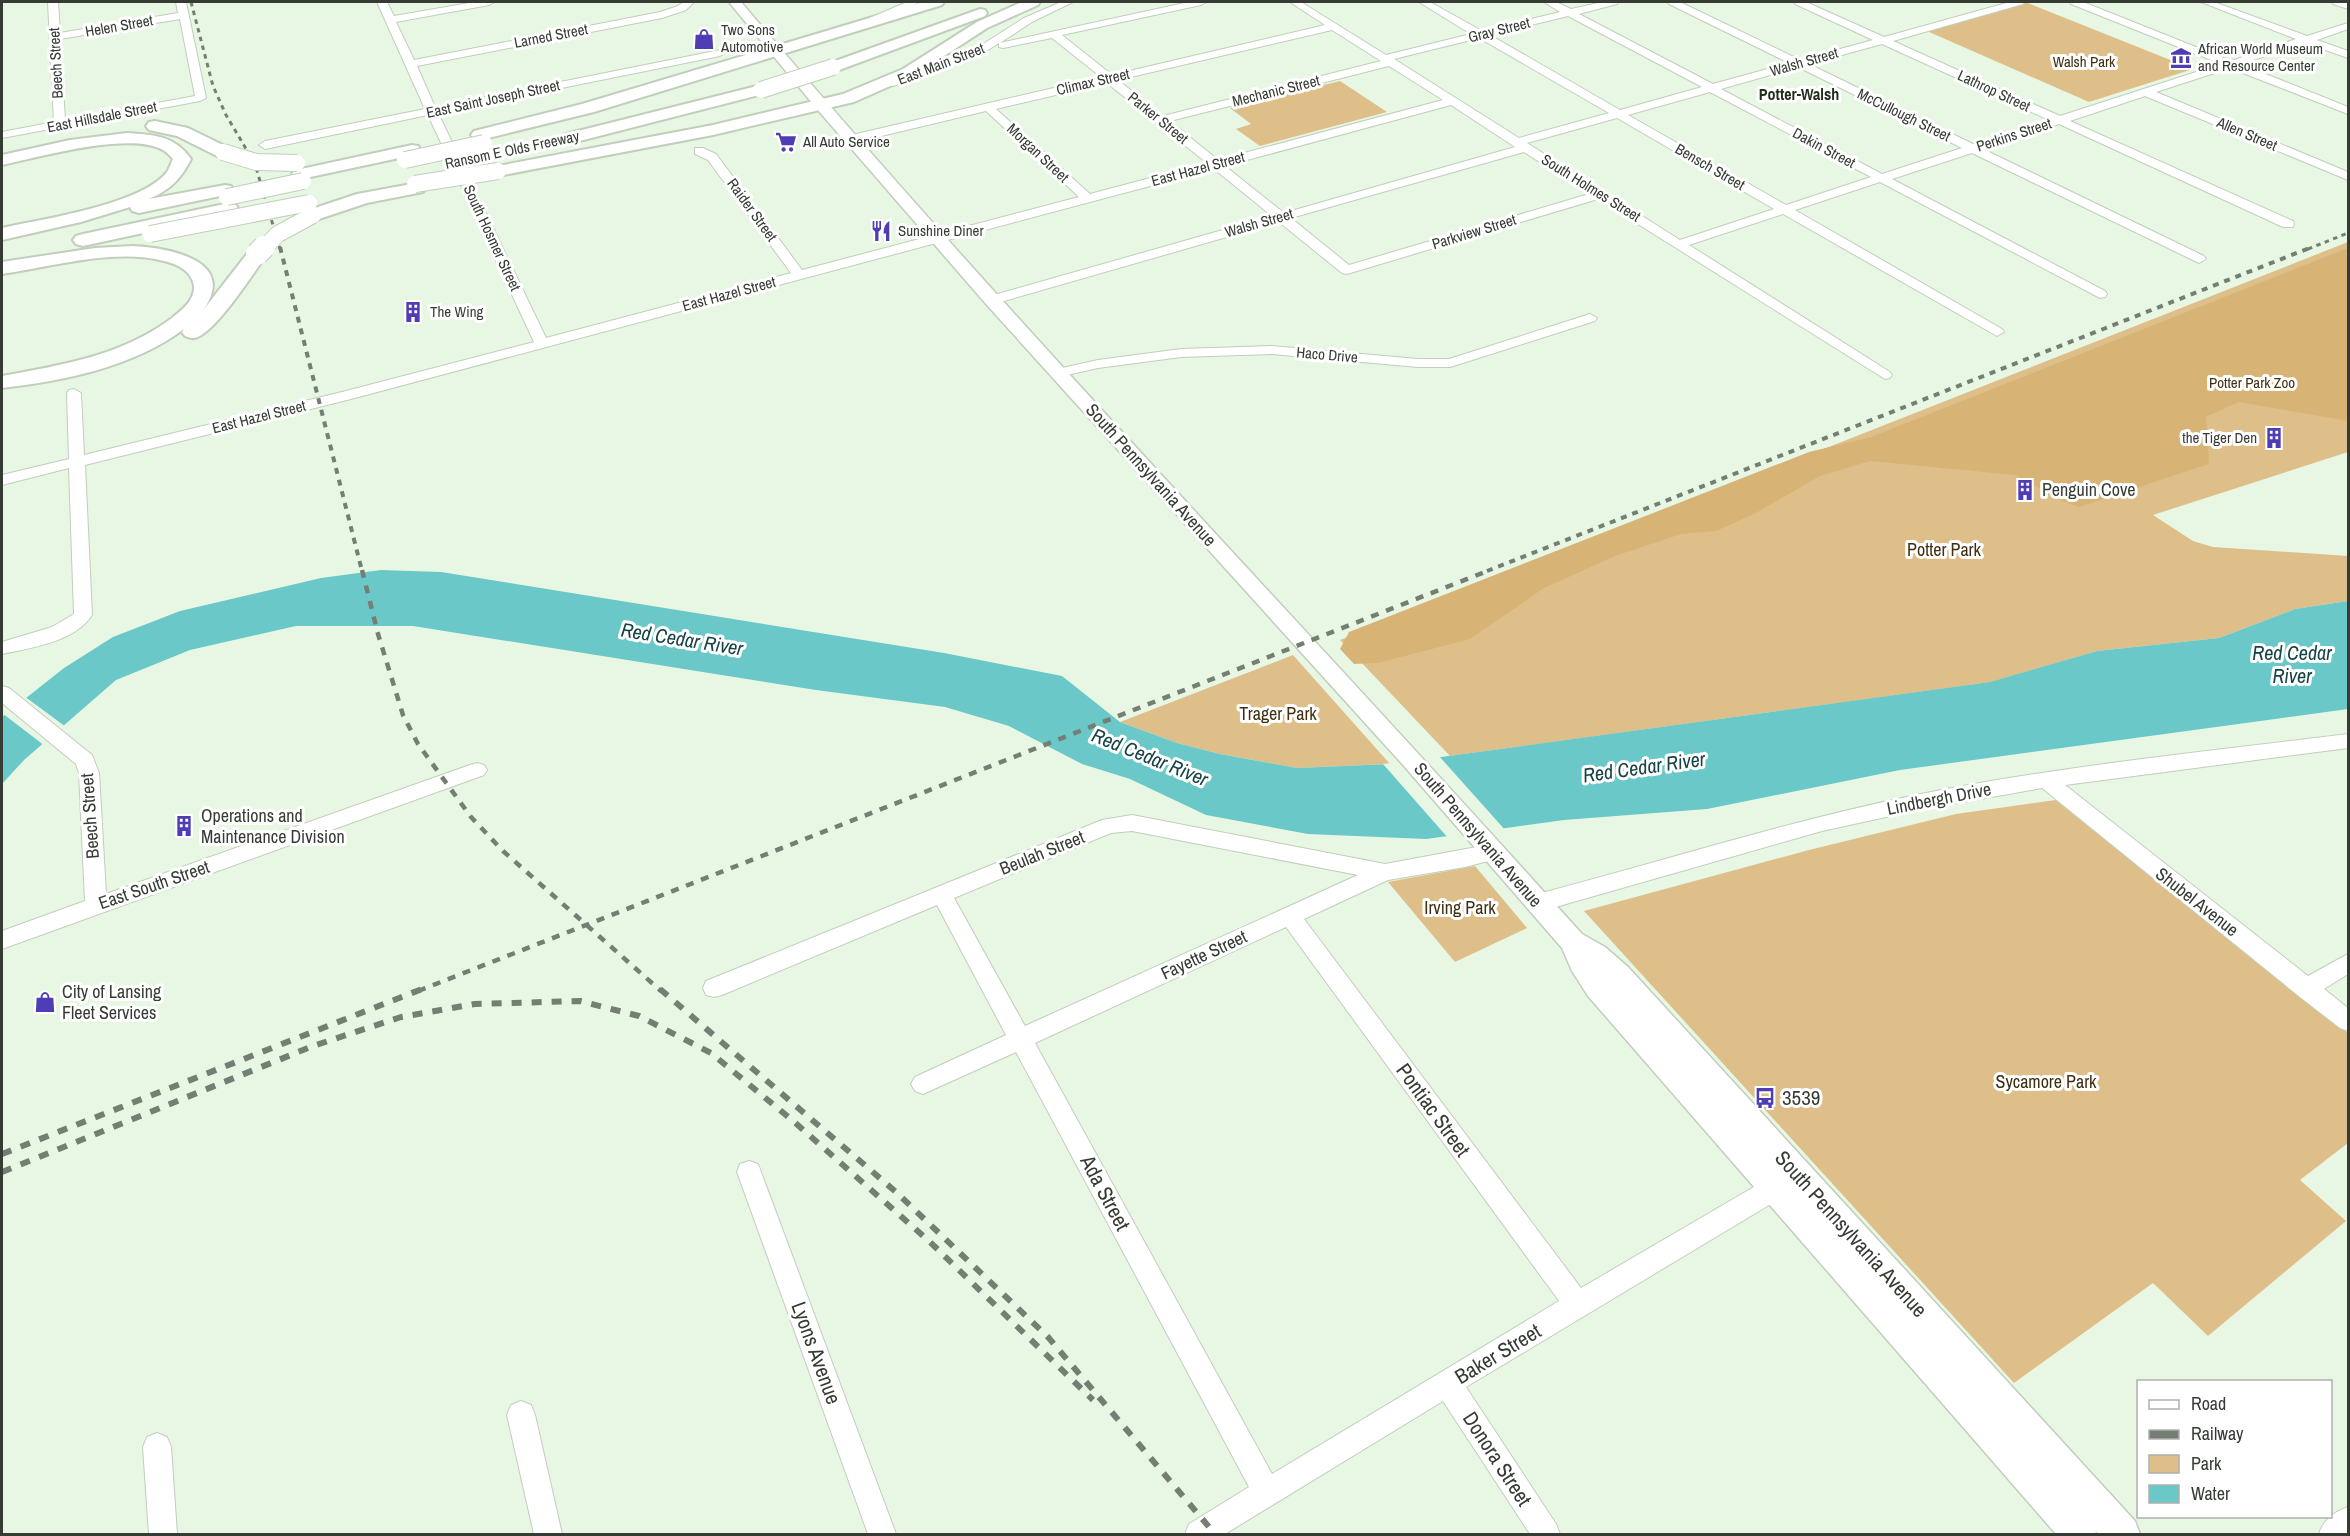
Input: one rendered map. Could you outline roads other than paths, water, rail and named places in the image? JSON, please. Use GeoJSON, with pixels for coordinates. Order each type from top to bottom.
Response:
{"type":"FeatureCollection","features":[{"type":"Feature","properties":{"kind":"highway"},"geometry":{"type":"LineString","coordinates":[[488,148],[565,114],[937,2]]}},
{"type":"Feature","properties":{"kind":"highway","name":"Ransom E Olds Freeway"},"geometry":{"type":"LineString","coordinates":[[828,62],[973,2]]}},
{"type":"Feature","properties":{"kind":"highway","name":"Ransom E Olds Freeway"},"geometry":{"type":"LineString","coordinates":[[488,148],[543,144],[665,116],[1010,2]]}},
{"type":"Feature","properties":{"kind":"highway"},"geometry":{"type":"LineString","coordinates":[[3,140],[141,125],[178,131],[223,152],[255,162],[307,190],[363,198],[409,166],[488,148],[713,130],[822,106],[875,88],[924,64],[987,22],[1033,2]]}},
{"type":"Feature","properties":{"kind":"highway","name":"Ransom E Olds Freeway"},"geometry":{"type":"LineString","coordinates":[[2,244],[227,199],[307,190],[632,112],[757,85]]}},
{"type":"Feature","properties":{"kind":"highway"},"geometry":{"type":"LineString","coordinates":[[2,160],[86,143],[128,138],[165,143],[176,149],[182,159],[179,170],[170,180],[134,200],[2,235]]}},
{"type":"Feature","properties":{"kind":"highway","name":"Ransom E Olds Freeway"},"geometry":{"type":"LineString","coordinates":[[353,183],[409,166]]}},
{"type":"Feature","properties":{"kind":"highway"},"geometry":{"type":"LineString","coordinates":[[2,267],[150,234],[307,190]]}},
{"type":"Feature","properties":{"kind":"highway"},"geometry":{"type":"LineString","coordinates":[[2,395],[100,375],[143,360],[166,349],[200,326],[212,314],[257,254],[278,234],[307,190]]}},
{"type":"Feature","properties":{"kind":"highway"},"geometry":{"type":"LineString","coordinates":[[2,235],[227,199]]}},
{"type":"Feature","properties":{"kind":"highway","name":"Ransom E Olds Freeway"},"geometry":{"type":"LineString","coordinates":[[2,257],[227,199]]}},
{"type":"Feature","properties":{"kind":"highway"},"geometry":{"type":"LineString","coordinates":[[2,267],[102,254],[152,253],[174,258],[194,268],[200,274],[204,288],[197,305],[186,317],[162,334],[136,348],[82,367],[2,382]]}},
{"type":"Feature","properties":{"kind":"main road","name":"South Pennsylvania Avenue"},"geometry":{"type":"LineString","coordinates":[[735,2],[822,106],[992,300],[1412,760],[1573,942],[1582,963],[1598,988],[1786,1181],[2121,1534]]}},
{"type":"Feature","properties":{"kind":"main road","name":"South Pennsylvania Avenue"},"geometry":{"type":"LineString","coordinates":[[1786,1181],[2079,1534]]}},
{"type":"Feature","properties":{"kind":"street","name":"Beech Street"},"geometry":{"type":"LineString","coordinates":[[53,2],[60,125]]}},
{"type":"Feature","properties":{"kind":"street"},"geometry":{"type":"LineString","coordinates":[[181,2],[184,15]]}},
{"type":"Feature","properties":{"kind":"street","name":"South Hosmer Street"},"geometry":{"type":"LineString","coordinates":[[382,2],[542,344]]}},
{"type":"Feature","properties":{"kind":"street"},"geometry":{"type":"LineString","coordinates":[[391,20],[489,2]]}},
{"type":"Feature","properties":{"kind":"street","name":"Larned Street"},"geometry":{"type":"LineString","coordinates":[[410,64],[662,15],[682,8],[689,2]]}},
{"type":"Feature","properties":{"kind":"street"},"geometry":{"type":"LineString","coordinates":[[850,27],[915,2]]}},
{"type":"Feature","properties":{"kind":"street","name":"East Main Street"},"geometry":{"type":"LineString","coordinates":[[875,88],[984,48],[1028,20],[1068,2]]}},
{"type":"Feature","properties":{"kind":"street"},"geometry":{"type":"LineString","coordinates":[[1003,45],[1201,2]]}},
{"type":"Feature","properties":{"kind":"street","name":"South Holmes Street"},"geometry":{"type":"LineString","coordinates":[[1295,2],[1885,375]]}},
{"type":"Feature","properties":{"kind":"street","name":"Bensch Street"},"geometry":{"type":"LineString","coordinates":[[1424,2],[1997,332]]}},
{"type":"Feature","properties":{"kind":"street","name":"Dakin Street"},"geometry":{"type":"LineString","coordinates":[[1549,2],[2100,294]]}},
{"type":"Feature","properties":{"kind":"street","name":"Gray Street"},"geometry":{"type":"LineString","coordinates":[[1388,60],[1480,34],[1613,2]]}},
{"type":"Feature","properties":{"kind":"street","name":"McCullough Street"},"geometry":{"type":"LineString","coordinates":[[1673,2],[2199,259]]}},
{"type":"Feature","properties":{"kind":"street","name":"Lathrop Street"},"geometry":{"type":"LineString","coordinates":[[1799,2],[2288,224]]}},
{"type":"Feature","properties":{"kind":"street","name":"Walsh Street"},"geometry":{"type":"LineString","coordinates":[[992,300],[1281,217],[1619,114],[2019,2]]}},
{"type":"Feature","properties":{"kind":"street"},"geometry":{"type":"LineString","coordinates":[[2075,2],[2349,111]]}},
{"type":"Feature","properties":{"kind":"street"},"geometry":{"type":"LineString","coordinates":[[2206,2],[2349,55]]}},
{"type":"Feature","properties":{"kind":"street"},"geometry":{"type":"LineString","coordinates":[[2337,2],[2349,6]]}},
{"type":"Feature","properties":{"kind":"street","name":"Helen Street"},"geometry":{"type":"LineString","coordinates":[[55,37],[184,15]]}},
{"type":"Feature","properties":{"kind":"street","name":"East Hillsdale Street"},"geometry":{"type":"LineString","coordinates":[[3,140],[60,125],[200,98],[184,15]]}},
{"type":"Feature","properties":{"kind":"street","name":"Climax Street"},"geometry":{"type":"LineString","coordinates":[[852,139],[1335,26]]}},
{"type":"Feature","properties":{"kind":"street","name":"Perkins Street"},"geometry":{"type":"LineString","coordinates":[[1679,244],[2349,26]]}},
{"type":"Feature","properties":{"kind":"street","name":"Parker Street"},"geometry":{"type":"LineString","coordinates":[[1054,34],[1347,270]]}},
{"type":"Feature","properties":{"kind":"street","name":"East Saint Joseph Street"},"geometry":{"type":"LineString","coordinates":[[265,145],[720,53]]}},
{"type":"Feature","properties":{"kind":"street","name":"Mechanic Street"},"geometry":{"type":"LineString","coordinates":[[1161,120],[1388,60]]}},
{"type":"Feature","properties":{"kind":"street","name":"Allen Street"},"geometry":{"type":"LineString","coordinates":[[2146,92],[2349,176]]}},
{"type":"Feature","properties":{"kind":"street","name":"East Hazel Street"},"geometry":{"type":"LineString","coordinates":[[2,480],[310,405],[1454,101]]}},
{"type":"Feature","properties":{"kind":"street","name":"Morgan Street"},"geometry":{"type":"LineString","coordinates":[[988,107],[1088,199]]}},
{"type":"Feature","properties":{"kind":"street","name":"Raider Street"},"geometry":{"type":"LineString","coordinates":[[699,151],[712,157],[799,275]]}},
{"type":"Feature","properties":{"kind":"street","name":"Parkview Street"},"geometry":{"type":"LineString","coordinates":[[1347,270],[1601,194]]}},
{"type":"Feature","properties":{"kind":"street","name":"Haco Drive"},"geometry":{"type":"LineString","coordinates":[[1058,373],[1098,364],[1181,353],[1243,351],[1272,351],[1418,363],[1450,363],[1590,318]]}},
{"type":"Feature","properties":{"kind":"street"},"geometry":{"type":"LineString","coordinates":[[2,648],[76,624],[83,615],[74,393]]}},
{"type":"Feature","properties":{"kind":"street","name":"Beech Street"},"geometry":{"type":"LineString","coordinates":[[2,694],[85,760],[89,773],[96,906]]}},
{"type":"Feature","properties":{"kind":"street","name":"Lindbergh Drive"},"geometry":{"type":"LineString","coordinates":[[1538,903],[1729,848],[1874,812],[1990,789],[2349,741]]}},
{"type":"Feature","properties":{"kind":"street","name":"East South Street"},"geometry":{"type":"LineString","coordinates":[[2,940],[477,770]]}},
{"type":"Feature","properties":{"kind":"street","name":"Shubel Avenue"},"geometry":{"type":"LineString","coordinates":[[2047,781],[2349,1021]]}},
{"type":"Feature","properties":{"kind":"street","name":"Beulah Street"},"geometry":{"type":"LineString","coordinates":[[714,988],[1109,825],[1132,823],[1385,872]]}},
{"type":"Feature","properties":{"kind":"street","name":"Fayette Street"},"geometry":{"type":"LineString","coordinates":[[923,1084],[1385,872],[1465,859],[1486,845]]}},
{"type":"Feature","properties":{"kind":"street","name":"Ada Street"},"geometry":{"type":"LineString","coordinates":[[942,895],[1267,1492]]}},
{"type":"Feature","properties":{"kind":"street","name":"Pontiac Street"},"geometry":{"type":"LineString","coordinates":[[1290,916],[1577,1305]]}},
{"type":"Feature","properties":{"kind":"street"},"geometry":{"type":"LineString","coordinates":[[2308,990],[2320,979],[2349,963]]}},
{"type":"Feature","properties":{"kind":"street","name":"Lyons Avenue"},"geometry":{"type":"LineString","coordinates":[[749,1172],[882,1534]]}},
{"type":"Feature","properties":{"kind":"street","name":"Baker Street"},"geometry":{"type":"LineString","coordinates":[[1198,1534],[1786,1181]]}},
{"type":"Feature","properties":{"kind":"street","name":"Donora Street"},"geometry":{"type":"LineString","coordinates":[[1448,1384],[1546,1534]]}},
{"type":"Feature","properties":{"kind":"street"},"geometry":{"type":"LineString","coordinates":[[521,1415],[548,1534]]}},
{"type":"Feature","properties":{"kind":"street"},"geometry":{"type":"LineString","coordinates":[[157,1447],[163,1534]]}},
{"type":"Feature","properties":{"kind":"street"},"geometry":{"type":"LineString","coordinates":[[2333,1534],[2349,1521]]}},
{"type":"Feature","properties":{"kind":"water","name":"Red Cedar River"},"geometry":{"type":"Polygon","coordinates":[[[381,570],[441,572],[944,653],[1062,676],[1120,722],[1177,743],[1220,754],[1297,768],[1390,764],[1990,682],[2097,651],[2219,638],[2295,609],[2348,601],[2348,709],[1900,770],[1707,809],[1564,820],[1426,839],[1308,834],[1206,815],[1130,779],[1082,764],[1009,726],[945,707],[816,690],[413,626],[296,626],[190,650],[116,680],[24,760],[2,784],[2,717],[64,668],[113,637],[180,611],[321,578],[381,570]]]}},
{"type":"Feature","properties":{"kind":"railway"},"geometry":{"type":"LineString","coordinates":[[191,2],[213,86],[226,115],[255,164],[280,249]]}},
{"type":"Feature","properties":{"kind":"railway"},"geometry":{"type":"LineString","coordinates":[[2308,249],[2348,233]]}},
{"type":"Feature","properties":{"kind":"railway"},"geometry":{"type":"LineString","coordinates":[[280,247],[362,571]]}},
{"type":"Feature","properties":{"kind":"railway"},"geometry":{"type":"LineString","coordinates":[[1487,571],[2312,247]]}},
{"type":"Feature","properties":{"kind":"railway"},"geometry":{"type":"LineString","coordinates":[[362,570],[378,634],[403,715],[418,744],[471,817],[503,851],[586,925]]}},
{"type":"Feature","properties":{"kind":"railway"},"geometry":{"type":"LineString","coordinates":[[586,925],[1490,570]]}},
{"type":"Feature","properties":{"kind":"railway"},"geometry":{"type":"LineString","coordinates":[[418,991],[586,925]]}},
{"type":"Feature","properties":{"kind":"railway"},"geometry":{"type":"LineString","coordinates":[[586,925],[661,991]]}},
{"type":"Feature","properties":{"kind":"railway"},"geometry":{"type":"LineString","coordinates":[[2,1154],[422,989]]}},
{"type":"Feature","properties":{"kind":"railway"},"geometry":{"type":"LineString","coordinates":[[660,989],[896,1192],[1048,1337],[1215,1534]]}},
{"type":"Feature","properties":{"kind":"railway"},"geometry":{"type":"LineString","coordinates":[[2,1172],[313,1046],[401,1017],[475,1004],[580,1001],[639,1016],[711,1053],[792,1120],[929,1241],[1093,1400]]}},
{"type":"Feature","properties":{"kind":"place","name":"Two Sons Automotive"},"geometry":{"type":"Point","coordinates":[704,39]}},
{"type":"Feature","properties":{"kind":"place","name":"African World Museum and Resource Center"},"geometry":{"type":"Point","coordinates":[2181,58]}},
{"type":"Feature","properties":{"kind":"place","name":"All Auto Service"},"geometry":{"type":"Point","coordinates":[786,142]}},
{"type":"Feature","properties":{"kind":"place","name":"Sunshine Diner"},"geometry":{"type":"Point","coordinates":[881,231]}},
{"type":"Feature","properties":{"kind":"place","name":"The Wing"},"geometry":{"type":"Point","coordinates":[413,312]}},
{"type":"Feature","properties":{"kind":"place","name":"the Tiger Den"},"geometry":{"type":"Point","coordinates":[2274,438]}},
{"type":"Feature","properties":{"kind":"place","name":"Penguin Cove"},"geometry":{"type":"Point","coordinates":[2025,490]}},
{"type":"Feature","properties":{"kind":"place","name":"Operations and Maintenance Division"},"geometry":{"type":"Point","coordinates":[184,826]}},
{"type":"Feature","properties":{"kind":"place","name":"City of Lansing Fleet Services"},"geometry":{"type":"Point","coordinates":[45,1002]}},
{"type":"Feature","properties":{"kind":"place","name":"3539"},"geometry":{"type":"Point","coordinates":[1765,1098]}},
{"type":"Feature","properties":{"kind":"district","name":"Potter-Walsh"},"geometry":{"type":"Point","coordinates":[1799,94]}},
{"type":"Feature","properties":{"kind":"park label","name":"Walsh Park"},"geometry":{"type":"Point","coordinates":[2084,62]}},
{"type":"Feature","properties":{"kind":"park label","name":"Potter Park Zoo"},"geometry":{"type":"Point","coordinates":[2252,383]}},
{"type":"Feature","properties":{"kind":"park label","name":"Potter Park"},"geometry":{"type":"Point","coordinates":[1944,550]}},
{"type":"Feature","properties":{"kind":"park label","name":"Trager Park"},"geometry":{"type":"Point","coordinates":[1278,714]}},
{"type":"Feature","properties":{"kind":"park label","name":"Irving Park"},"geometry":{"type":"Point","coordinates":[1460,908]}},
{"type":"Feature","properties":{"kind":"park label","name":"Sycamore Park"},"geometry":{"type":"Point","coordinates":[2046,1082]}}]}
